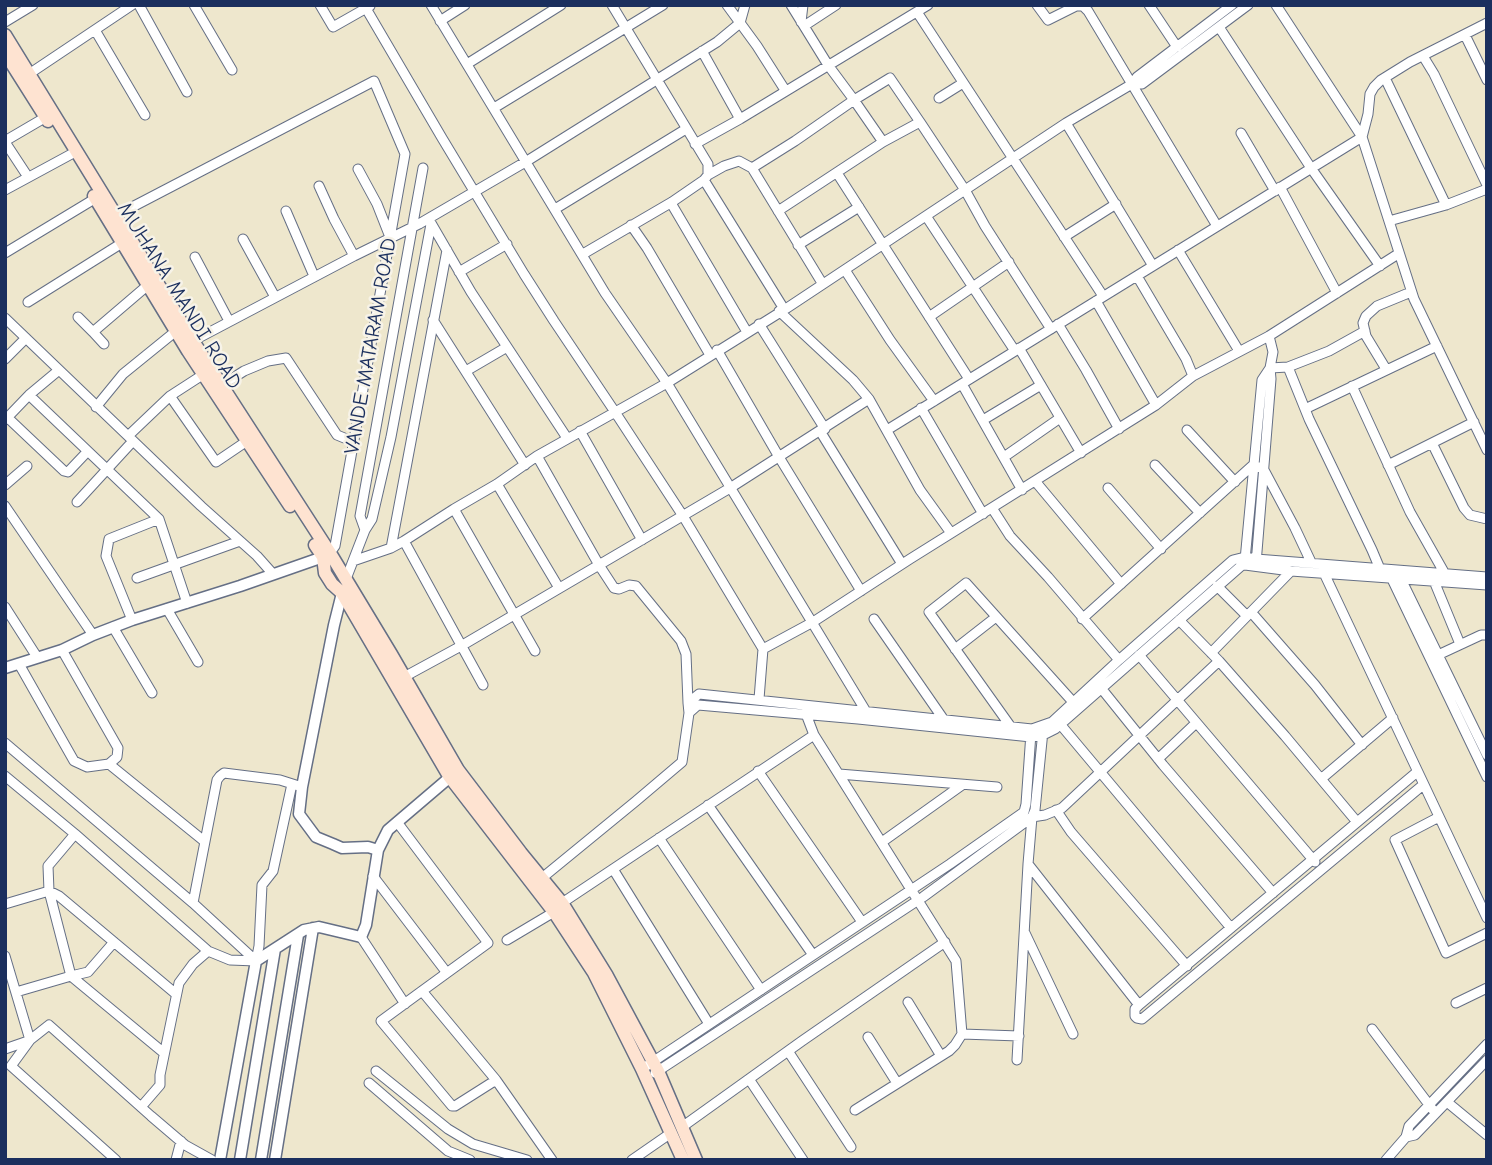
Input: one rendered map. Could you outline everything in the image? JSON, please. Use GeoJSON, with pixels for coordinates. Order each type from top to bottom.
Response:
{"type":"FeatureCollection","features":[{"type":"Feature","properties":{"kind":"main road"},"geometry":{"type":"LineString","coordinates":[[5,35],[73,153],[189,343],[222,385],[327,555],[346,579],[404,677],[454,773],[542,878],[650,1070],[676,1130],[696,1160]]}},
{"type":"Feature","properties":{"kind":"main road","name":"MUHANA MANDI ROAD"},"geometry":{"type":"LineString","coordinates":[[7,60],[73,153],[96,198],[112,217],[122,243],[176,331],[189,343],[204,374],[247,441],[327,555]]}},
{"type":"Feature","properties":{"kind":"main road"},"geometry":{"type":"LineString","coordinates":[[327,555],[325,573],[342,593],[454,773],[558,908]]}},
{"type":"Feature","properties":{"kind":"main road","name":"VANDE MATARAM ROAD"},"geometry":{"type":"LineString","coordinates":[[342,593],[346,579]]}},
{"type":"Feature","properties":{"kind":"main road"},"geometry":{"type":"LineString","coordinates":[[676,1130],[683,1160]]}},
{"type":"Feature","properties":{"kind":"street"},"geometry":{"type":"LineString","coordinates":[[5,22],[33,5]]}},
{"type":"Feature","properties":{"kind":"street"},"geometry":{"type":"LineString","coordinates":[[29,74],[132,5]]}},
{"type":"Feature","properties":{"kind":"street"},"geometry":{"type":"LineString","coordinates":[[139,5],[187,92]]}},
{"type":"Feature","properties":{"kind":"street"},"geometry":{"type":"LineString","coordinates":[[194,5],[232,70]]}},
{"type":"Feature","properties":{"kind":"street"},"geometry":{"type":"LineString","coordinates":[[320,5],[333,27],[367,6],[554,321],[683,516],[763,649],[759,699]]}},
{"type":"Feature","properties":{"kind":"street"},"geometry":{"type":"LineString","coordinates":[[431,5],[618,313],[667,383],[869,716]]}},
{"type":"Feature","properties":{"kind":"street"},"geometry":{"type":"LineString","coordinates":[[440,21],[466,5]]}},
{"type":"Feature","properties":{"kind":"street"},"geometry":{"type":"LineString","coordinates":[[467,64],[561,5]]}},
{"type":"Feature","properties":{"kind":"street"},"geometry":{"type":"LineString","coordinates":[[612,5],[708,164],[706,178],[782,310],[869,399],[920,490],[951,533]]}},
{"type":"Feature","properties":{"kind":"street"},"geometry":{"type":"LineString","coordinates":[[494,108],[663,5]]}},
{"type":"Feature","properties":{"kind":"street"},"geometry":{"type":"LineString","coordinates":[[727,5],[785,90]]}},
{"type":"Feature","properties":{"kind":"street"},"geometry":{"type":"LineString","coordinates":[[189,343],[314,276],[430,221],[702,51],[740,23],[745,5]]}},
{"type":"Feature","properties":{"kind":"street"},"geometry":{"type":"LineString","coordinates":[[791,5],[828,65],[883,142]]}},
{"type":"Feature","properties":{"kind":"street"},"geometry":{"type":"LineString","coordinates":[[803,5],[803,24]]}},
{"type":"Feature","properties":{"kind":"street"},"geometry":{"type":"LineString","coordinates":[[803,24],[836,5]]}},
{"type":"Feature","properties":{"kind":"street"},"geometry":{"type":"LineString","coordinates":[[695,144],[928,5]]}},
{"type":"Feature","properties":{"kind":"street"},"geometry":{"type":"LineString","coordinates":[[1037,5],[1048,20],[1076,6],[1083,6],[1088,12],[1217,226]]}},
{"type":"Feature","properties":{"kind":"street"},"geometry":{"type":"LineString","coordinates":[[1149,5],[1177,47]]}},
{"type":"Feature","properties":{"kind":"street"},"geometry":{"type":"LineString","coordinates":[[353,561],[404,541],[537,456],[667,383],[845,270],[1066,123],[1132,84],[1137,77],[1232,5]]}},
{"type":"Feature","properties":{"kind":"street"},"geometry":{"type":"LineString","coordinates":[[1132,84],[1142,85],[1248,5]]}},
{"type":"Feature","properties":{"kind":"street"},"geometry":{"type":"LineString","coordinates":[[1276,5],[1362,137],[1412,292],[1487,450]]}},
{"type":"Feature","properties":{"kind":"street"},"geometry":{"type":"LineString","coordinates":[[917,12],[1065,237],[1156,405]]}},
{"type":"Feature","properties":{"kind":"street"},"geometry":{"type":"LineString","coordinates":[[887,430],[1362,137],[1370,94],[1374,87],[1423,56],[1487,23]]}},
{"type":"Feature","properties":{"kind":"street"},"geometry":{"type":"LineString","coordinates":[[1219,27],[1311,168],[1380,266]]}},
{"type":"Feature","properties":{"kind":"street"},"geometry":{"type":"LineString","coordinates":[[95,30],[145,115]]}},
{"type":"Feature","properties":{"kind":"street"},"geometry":{"type":"LineString","coordinates":[[1465,34],[1487,80]]}},
{"type":"Feature","properties":{"kind":"street"},"geometry":{"type":"LineString","coordinates":[[702,51],[740,119]]}},
{"type":"Feature","properties":{"kind":"street"},"geometry":{"type":"LineString","coordinates":[[1389,221],[1446,205],[1487,187],[1423,56]]}},
{"type":"Feature","properties":{"kind":"street"},"geometry":{"type":"LineString","coordinates":[[752,168],[890,78],[965,190],[1009,262],[1086,370],[1119,429]]}},
{"type":"Feature","properties":{"kind":"street"},"geometry":{"type":"LineString","coordinates":[[1385,78],[1446,205]]}},
{"type":"Feature","properties":{"kind":"street"},"geometry":{"type":"LineString","coordinates":[[5,668],[62,650],[132,620],[327,555],[335,546],[405,154],[374,81],[112,217]]}},
{"type":"Feature","properties":{"kind":"street"},"geometry":{"type":"LineString","coordinates":[[939,98],[963,83]]}},
{"type":"Feature","properties":{"kind":"street"},"geometry":{"type":"LineString","coordinates":[[28,177],[5,141],[46,117]]}},
{"type":"Feature","properties":{"kind":"street"},"geometry":{"type":"LineString","coordinates":[[778,211],[883,142],[920,122]]}},
{"type":"Feature","properties":{"kind":"street"},"geometry":{"type":"LineString","coordinates":[[1066,123],[1153,266]]}},
{"type":"Feature","properties":{"kind":"street"},"geometry":{"type":"LineString","coordinates":[[555,209],[686,129]]}},
{"type":"Feature","properties":{"kind":"street"},"geometry":{"type":"LineString","coordinates":[[1241,133],[1278,189],[1337,293]]}},
{"type":"Feature","properties":{"kind":"street"},"geometry":{"type":"LineString","coordinates":[[5,190],[73,153]]}},
{"type":"Feature","properties":{"kind":"street"},"geometry":{"type":"LineString","coordinates":[[583,254],[671,203],[706,178],[739,161],[752,168],[822,283]]}},
{"type":"Feature","properties":{"kind":"street","name":"VANDE MATARAM ROAD"},"geometry":{"type":"LineString","coordinates":[[365,530],[360,516],[423,168]]}},
{"type":"Feature","properties":{"kind":"street"},"geometry":{"type":"LineString","coordinates":[[358,169],[377,204],[391,239]]}},
{"type":"Feature","properties":{"kind":"street"},"geometry":{"type":"LineString","coordinates":[[837,173],[929,317],[1022,490]]}},
{"type":"Feature","properties":{"kind":"street"},"geometry":{"type":"LineString","coordinates":[[319,187],[354,256]]}},
{"type":"Feature","properties":{"kind":"street"},"geometry":{"type":"LineString","coordinates":[[5,253],[96,198]]}},
{"type":"Feature","properties":{"kind":"street"},"geometry":{"type":"LineString","coordinates":[[671,203],[747,331]]}},
{"type":"Feature","properties":{"kind":"street"},"geometry":{"type":"LineString","coordinates":[[1065,237],[1116,204]]}},
{"type":"Feature","properties":{"kind":"street"},"geometry":{"type":"LineString","coordinates":[[798,244],[859,207]]}},
{"type":"Feature","properties":{"kind":"street"},"geometry":{"type":"LineString","coordinates":[[286,211],[314,276]]}},
{"type":"Feature","properties":{"kind":"street"},"geometry":{"type":"LineString","coordinates":[[926,216],[1041,384],[1081,453]]}},
{"type":"Feature","properties":{"kind":"street"},"geometry":{"type":"LineString","coordinates":[[430,221],[459,272],[567,438]]}},
{"type":"Feature","properties":{"kind":"street","name":"VANDE MATARAM ROAD"},"geometry":{"type":"LineString","coordinates":[[346,579],[372,519],[391,438],[430,221]]}},
{"type":"Feature","properties":{"kind":"street"},"geometry":{"type":"LineString","coordinates":[[631,225],[861,591]]}},
{"type":"Feature","properties":{"kind":"street"},"geometry":{"type":"LineString","coordinates":[[243,239],[275,297]]}},
{"type":"Feature","properties":{"kind":"street"},"geometry":{"type":"LineString","coordinates":[[28,302],[122,243]]}},
{"type":"Feature","properties":{"kind":"street"},"geometry":{"type":"LineString","coordinates":[[459,272],[507,244]]}},
{"type":"Feature","properties":{"kind":"street"},"geometry":{"type":"LineString","coordinates":[[391,548],[447,250]]}},
{"type":"Feature","properties":{"kind":"street"},"geometry":{"type":"LineString","coordinates":[[1178,250],[1239,351]]}},
{"type":"Feature","properties":{"kind":"street"},"geometry":{"type":"LineString","coordinates":[[763,649],[813,622],[1119,429],[1193,376],[1269,335],[1398,254]]}},
{"type":"Feature","properties":{"kind":"street"},"geometry":{"type":"LineString","coordinates":[[195,257],[229,321]]}},
{"type":"Feature","properties":{"kind":"street"},"geometry":{"type":"LineString","coordinates":[[929,317],[1009,262]]}},
{"type":"Feature","properties":{"kind":"street"},"geometry":{"type":"LineString","coordinates":[[845,270],[890,340],[934,401]]}},
{"type":"Feature","properties":{"kind":"street"},"geometry":{"type":"LineString","coordinates":[[1137,276],[1186,359],[1193,376]]}},
{"type":"Feature","properties":{"kind":"street"},"geometry":{"type":"LineString","coordinates":[[93,332],[148,285]]}},
{"type":"Feature","properties":{"kind":"street"},"geometry":{"type":"LineString","coordinates":[[1386,369],[1366,337],[1363,323],[1366,316],[1377,306],[1412,292]]}},
{"type":"Feature","properties":{"kind":"street"},"geometry":{"type":"LineString","coordinates":[[78,317],[104,344]]}},
{"type":"Feature","properties":{"kind":"street"},"geometry":{"type":"LineString","coordinates":[[5,318],[273,574]]}},
{"type":"Feature","properties":{"kind":"street"},"geometry":{"type":"LineString","coordinates":[[433,320],[525,464]]}},
{"type":"Feature","properties":{"kind":"street"},"geometry":{"type":"LineString","coordinates":[[760,324],[902,564]]}},
{"type":"Feature","properties":{"kind":"street"},"geometry":{"type":"LineString","coordinates":[[96,407],[123,374],[176,331]]}},
{"type":"Feature","properties":{"kind":"street"},"geometry":{"type":"LineString","coordinates":[[1270,368],[1288,367],[1329,351],[1365,331]]}},
{"type":"Feature","properties":{"kind":"street"},"geometry":{"type":"LineString","coordinates":[[1256,562],[1262,380],[1270,368],[1273,352],[1269,335]]}},
{"type":"Feature","properties":{"kind":"street"},"geometry":{"type":"LineString","coordinates":[[5,359],[26,338]]}},
{"type":"Feature","properties":{"kind":"street"},"geometry":{"type":"LineString","coordinates":[[1305,409],[1437,346]]}},
{"type":"Feature","properties":{"kind":"street"},"geometry":{"type":"LineString","coordinates":[[466,371],[508,347]]}},
{"type":"Feature","properties":{"kind":"street"},"geometry":{"type":"LineString","coordinates":[[222,385],[244,371],[268,361],[286,358],[337,435],[354,442]]}},
{"type":"Feature","properties":{"kind":"street"},"geometry":{"type":"LineString","coordinates":[[1288,367],[1305,409],[1438,655],[1487,755]]}},
{"type":"Feature","properties":{"kind":"street"},"geometry":{"type":"LineString","coordinates":[[59,370],[6,419],[64,471],[68,472],[87,452]]}},
{"type":"Feature","properties":{"kind":"street"},"geometry":{"type":"LineString","coordinates":[[77,502],[130,438],[170,396],[204,374]]}},
{"type":"Feature","properties":{"kind":"street"},"geometry":{"type":"LineString","coordinates":[[983,419],[1041,384]]}},
{"type":"Feature","properties":{"kind":"street"},"geometry":{"type":"LineString","coordinates":[[1352,386],[1410,512],[1445,574]]}},
{"type":"Feature","properties":{"kind":"street"},"geometry":{"type":"LineString","coordinates":[[29,395],[159,519],[187,603]]}},
{"type":"Feature","properties":{"kind":"street"},"geometry":{"type":"LineString","coordinates":[[170,396],[216,462],[247,441]]}},
{"type":"Feature","properties":{"kind":"street"},"geometry":{"type":"LineString","coordinates":[[404,677],[730,488],[869,399]]}},
{"type":"Feature","properties":{"kind":"street"},"geometry":{"type":"LineString","coordinates":[[921,408],[988,511],[1119,660]]}},
{"type":"Feature","properties":{"kind":"street"},"geometry":{"type":"LineString","coordinates":[[1004,457],[1060,418]]}},
{"type":"Feature","properties":{"kind":"street"},"geometry":{"type":"LineString","coordinates":[[1388,465],[1474,422]]}},
{"type":"Feature","properties":{"kind":"street"},"geometry":{"type":"LineString","coordinates":[[1187,430],[1235,482]]}},
{"type":"Feature","properties":{"kind":"street"},"geometry":{"type":"LineString","coordinates":[[580,431],[642,540]]}},
{"type":"Feature","properties":{"kind":"street"},"geometry":{"type":"LineString","coordinates":[[1432,443],[1464,508],[1470,515],[1487,519]]}},
{"type":"Feature","properties":{"kind":"street"},"geometry":{"type":"LineString","coordinates":[[537,456],[614,588],[636,586],[681,641],[686,653],[689,713],[682,762],[542,878]]}},
{"type":"Feature","properties":{"kind":"street"},"geometry":{"type":"LineString","coordinates":[[1155,465],[1200,513]]}},
{"type":"Feature","properties":{"kind":"street"},"geometry":{"type":"LineString","coordinates":[[1082,619],[1235,482],[1258,466]]}},
{"type":"Feature","properties":{"kind":"street"},"geometry":{"type":"LineString","coordinates":[[689,713],[698,705],[808,710],[1031,733],[1060,724],[1245,561],[1258,466]]}},
{"type":"Feature","properties":{"kind":"street"},"geometry":{"type":"LineString","coordinates":[[1258,466],[1315,563],[1324,573],[1487,918]]}},
{"type":"Feature","properties":{"kind":"street"},"geometry":{"type":"LineString","coordinates":[[5,485],[27,467]]}},
{"type":"Feature","properties":{"kind":"street"},"geometry":{"type":"LineString","coordinates":[[1035,481],[1121,584]]}},
{"type":"Feature","properties":{"kind":"street"},"geometry":{"type":"LineString","coordinates":[[497,484],[559,588]]}},
{"type":"Feature","properties":{"kind":"street"},"geometry":{"type":"LineString","coordinates":[[1108,488],[1161,549]]}},
{"type":"Feature","properties":{"kind":"street"},"geometry":{"type":"LineString","coordinates":[[5,506],[93,635]]}},
{"type":"Feature","properties":{"kind":"street"},"geometry":{"type":"LineString","coordinates":[[454,509],[535,651]]}},
{"type":"Feature","properties":{"kind":"street"},"geometry":{"type":"LineString","coordinates":[[132,620],[106,556],[109,539],[159,519]]}},
{"type":"Feature","properties":{"kind":"street"},"geometry":{"type":"LineString","coordinates":[[137,578],[240,541]]}},
{"type":"Feature","properties":{"kind":"street"},"geometry":{"type":"LineString","coordinates":[[404,541],[483,685]]}},
{"type":"Feature","properties":{"kind":"street"},"geometry":{"type":"LineString","coordinates":[[650,1070],[919,899],[1035,810],[1043,731],[1233,560],[1315,563],[1392,573],[1434,582],[1487,585]]}},
{"type":"Feature","properties":{"kind":"street"},"geometry":{"type":"LineString","coordinates":[[1256,562],[1291,571],[1487,577]]}},
{"type":"Feature","properties":{"kind":"street"},"geometry":{"type":"LineString","coordinates":[[1211,653],[1291,571]]}},
{"type":"Feature","properties":{"kind":"street"},"geometry":{"type":"LineString","coordinates":[[1392,573],[1487,777]]}},
{"type":"Feature","properties":{"kind":"street"},"geometry":{"type":"LineString","coordinates":[[1434,582],[1460,644]]}},
{"type":"Feature","properties":{"kind":"street"},"geometry":{"type":"LineString","coordinates":[[1011,727],[929,612],[966,583],[1073,702]]}},
{"type":"Feature","properties":{"kind":"street"},"geometry":{"type":"LineString","coordinates":[[1217,586],[1249,614],[1315,685],[1362,745]]}},
{"type":"Feature","properties":{"kind":"street","name":"VANDE MATARAM ROAD"},"geometry":{"type":"LineString","coordinates":[[342,593],[297,786],[299,814],[316,836],[325,841],[342,848],[368,847],[378,850]]}},
{"type":"Feature","properties":{"kind":"street"},"geometry":{"type":"LineString","coordinates":[[5,607],[37,657]]}},
{"type":"Feature","properties":{"kind":"street"},"geometry":{"type":"LineString","coordinates":[[167,609],[198,662]]}},
{"type":"Feature","properties":{"kind":"street"},"geometry":{"type":"LineString","coordinates":[[955,649],[996,617]]}},
{"type":"Feature","properties":{"kind":"street"},"geometry":{"type":"LineString","coordinates":[[874,619],[944,720]]}},
{"type":"Feature","properties":{"kind":"street"},"geometry":{"type":"LineString","coordinates":[[1179,620],[1285,736],[1357,822]]}},
{"type":"Feature","properties":{"kind":"street"},"geometry":{"type":"LineString","coordinates":[[113,627],[152,693]]}},
{"type":"Feature","properties":{"kind":"street"},"geometry":{"type":"LineString","coordinates":[[1438,655],[1481,635],[1487,635]]}},
{"type":"Feature","properties":{"kind":"street"},"geometry":{"type":"LineString","coordinates":[[19,664],[74,761],[88,767],[109,764],[117,757],[118,748],[62,650]]}},
{"type":"Feature","properties":{"kind":"street"},"geometry":{"type":"LineString","coordinates":[[1139,655],[1321,869]]}},
{"type":"Feature","properties":{"kind":"street"},"geometry":{"type":"LineString","coordinates":[[650,1070],[709,1024],[912,889],[1028,815],[1045,815],[1062,807],[1219,662]]}},
{"type":"Feature","properties":{"kind":"street"},"geometry":{"type":"LineString","coordinates":[[1101,688],[1157,759],[1273,893]]}},
{"type":"Feature","properties":{"kind":"street"},"geometry":{"type":"LineString","coordinates":[[688,703],[699,694],[759,699],[808,710]]}},
{"type":"Feature","properties":{"kind":"street"},"geometry":{"type":"LineString","coordinates":[[808,710],[814,735],[956,961],[962,1034],[955,1045],[855,1110]]}},
{"type":"Feature","properties":{"kind":"street"},"geometry":{"type":"LineString","coordinates":[[869,716],[1011,727],[1031,733]]}},
{"type":"Feature","properties":{"kind":"street"},"geometry":{"type":"LineString","coordinates":[[1321,779],[1393,718]]}},
{"type":"Feature","properties":{"kind":"street"},"geometry":{"type":"LineString","coordinates":[[1157,759],[1196,723]]}},
{"type":"Feature","properties":{"kind":"street"},"geometry":{"type":"LineString","coordinates":[[1060,724],[1231,928]]}},
{"type":"Feature","properties":{"kind":"street"},"geometry":{"type":"LineString","coordinates":[[1017,1060],[1028,864],[1026,804],[1031,733]]}},
{"type":"Feature","properties":{"kind":"street"},"geometry":{"type":"LineString","coordinates":[[507,940],[814,735]]}},
{"type":"Feature","properties":{"kind":"street"},"geometry":{"type":"LineString","coordinates":[[5,743],[193,903],[256,961]]}},
{"type":"Feature","properties":{"kind":"street"},"geometry":{"type":"LineString","coordinates":[[109,764],[204,841]]}},
{"type":"Feature","properties":{"kind":"street"},"geometry":{"type":"LineString","coordinates":[[758,771],[862,922]]}},
{"type":"Feature","properties":{"kind":"street"},"geometry":{"type":"LineString","coordinates":[[1417,772],[1139,1006],[1134,1013],[1137,1018],[1142,1019],[1423,785]]}},
{"type":"Feature","properties":{"kind":"street"},"geometry":{"type":"LineString","coordinates":[[193,903],[204,841],[220,776],[224,773],[269,778],[297,786],[272,872],[262,885],[259,946],[220,1160]]}},
{"type":"Feature","properties":{"kind":"street"},"geometry":{"type":"LineString","coordinates":[[361,937],[366,925],[378,850],[388,830],[454,773]]}},
{"type":"Feature","properties":{"kind":"street"},"geometry":{"type":"LineString","coordinates":[[839,774],[997,787]]}},
{"type":"Feature","properties":{"kind":"street"},"geometry":{"type":"LineString","coordinates":[[5,776],[208,951],[230,960],[256,961],[304,930],[319,927],[361,937],[405,1004]]}},
{"type":"Feature","properties":{"kind":"street"},"geometry":{"type":"LineString","coordinates":[[882,842],[962,785]]}},
{"type":"Feature","properties":{"kind":"street"},"geometry":{"type":"LineString","coordinates":[[708,805],[813,955]]}},
{"type":"Feature","properties":{"kind":"street"},"geometry":{"type":"LineString","coordinates":[[1056,810],[1071,832],[1187,966]]}},
{"type":"Feature","properties":{"kind":"street"},"geometry":{"type":"LineString","coordinates":[[1439,817],[1395,839],[1446,953],[1487,933]]}},
{"type":"Feature","properties":{"kind":"street"},"geometry":{"type":"LineString","coordinates":[[397,822],[488,943],[381,1021],[452,1106],[496,1080]]}},
{"type":"Feature","properties":{"kind":"street"},"geometry":{"type":"LineString","coordinates":[[75,834],[48,866],[49,891],[71,976],[164,1053]]}},
{"type":"Feature","properties":{"kind":"street"},"geometry":{"type":"LineString","coordinates":[[659,838],[761,990]]}},
{"type":"Feature","properties":{"kind":"street"},"geometry":{"type":"LineString","coordinates":[[1028,864],[1139,1006]]}},
{"type":"Feature","properties":{"kind":"street"},"geometry":{"type":"LineString","coordinates":[[613,869],[709,1024]]}},
{"type":"Feature","properties":{"kind":"street"},"geometry":{"type":"LineString","coordinates":[[373,876],[447,973]]}},
{"type":"Feature","properties":{"kind":"street"},"geometry":{"type":"LineString","coordinates":[[5,904],[49,891],[60,897],[176,994]]}},
{"type":"Feature","properties":{"kind":"street"},"geometry":{"type":"LineString","coordinates":[[275,1160],[313,928]]}},
{"type":"Feature","properties":{"kind":"street"},"geometry":{"type":"LineString","coordinates":[[1024,931],[1073,1034]]}},
{"type":"Feature","properties":{"kind":"street"},"geometry":{"type":"LineString","coordinates":[[261,1160],[298,934]]}},
{"type":"Feature","properties":{"kind":"street"},"geometry":{"type":"LineString","coordinates":[[16,992],[88,972],[114,942]]}},
{"type":"Feature","properties":{"kind":"street"},"geometry":{"type":"LineString","coordinates":[[632,1160],[945,942]]}},
{"type":"Feature","properties":{"kind":"street"},"geometry":{"type":"LineString","coordinates":[[240,1160],[275,950]]}},
{"type":"Feature","properties":{"kind":"street"},"geometry":{"type":"LineString","coordinates":[[141,1107],[160,1085],[179,983],[193,964],[208,951]]}},
{"type":"Feature","properties":{"kind":"street"},"geometry":{"type":"LineString","coordinates":[[5,956],[30,1040]]}},
{"type":"Feature","properties":{"kind":"street"},"geometry":{"type":"LineString","coordinates":[[1456,1003],[1487,988]]}},
{"type":"Feature","properties":{"kind":"street"},"geometry":{"type":"LineString","coordinates":[[422,991],[496,1080],[552,1160]]}},
{"type":"Feature","properties":{"kind":"street"},"geometry":{"type":"LineString","coordinates":[[908,1002],[941,1056]]}},
{"type":"Feature","properties":{"kind":"street"},"geometry":{"type":"LineString","coordinates":[[116,1160],[11,1066],[30,1040],[49,1025],[181,1141],[212,1160]]}},
{"type":"Feature","properties":{"kind":"street"},"geometry":{"type":"LineString","coordinates":[[1372,1029],[1433,1110]]}},
{"type":"Feature","properties":{"kind":"street"},"geometry":{"type":"LineString","coordinates":[[962,1034],[1019,1036]]}},
{"type":"Feature","properties":{"kind":"street"},"geometry":{"type":"LineString","coordinates":[[868,1037],[897,1083]]}},
{"type":"Feature","properties":{"kind":"street"},"geometry":{"type":"LineString","coordinates":[[5,1049],[30,1040]]}},
{"type":"Feature","properties":{"kind":"street"},"geometry":{"type":"LineString","coordinates":[[1386,1160],[1406,1137],[1415,1135],[1487,1044]]}},
{"type":"Feature","properties":{"kind":"street"},"geometry":{"type":"LineString","coordinates":[[788,1051],[852,1147]]}},
{"type":"Feature","properties":{"kind":"street"},"geometry":{"type":"LineString","coordinates":[[1433,1110],[1447,1102],[1486,1064]]}},
{"type":"Feature","properties":{"kind":"street"},"geometry":{"type":"LineString","coordinates":[[376,1071],[448,1129],[473,1143],[527,1160]]}},
{"type":"Feature","properties":{"kind":"street"},"geometry":{"type":"LineString","coordinates":[[749,1079],[803,1160]]}},
{"type":"Feature","properties":{"kind":"street"},"geometry":{"type":"LineString","coordinates":[[369,1083],[449,1151],[470,1160]]}},
{"type":"Feature","properties":{"kind":"street"},"geometry":{"type":"LineString","coordinates":[[1447,1102],[1487,1135]]}},
{"type":"Feature","properties":{"kind":"street"},"geometry":{"type":"LineString","coordinates":[[176,1160],[181,1141]]}}]}
